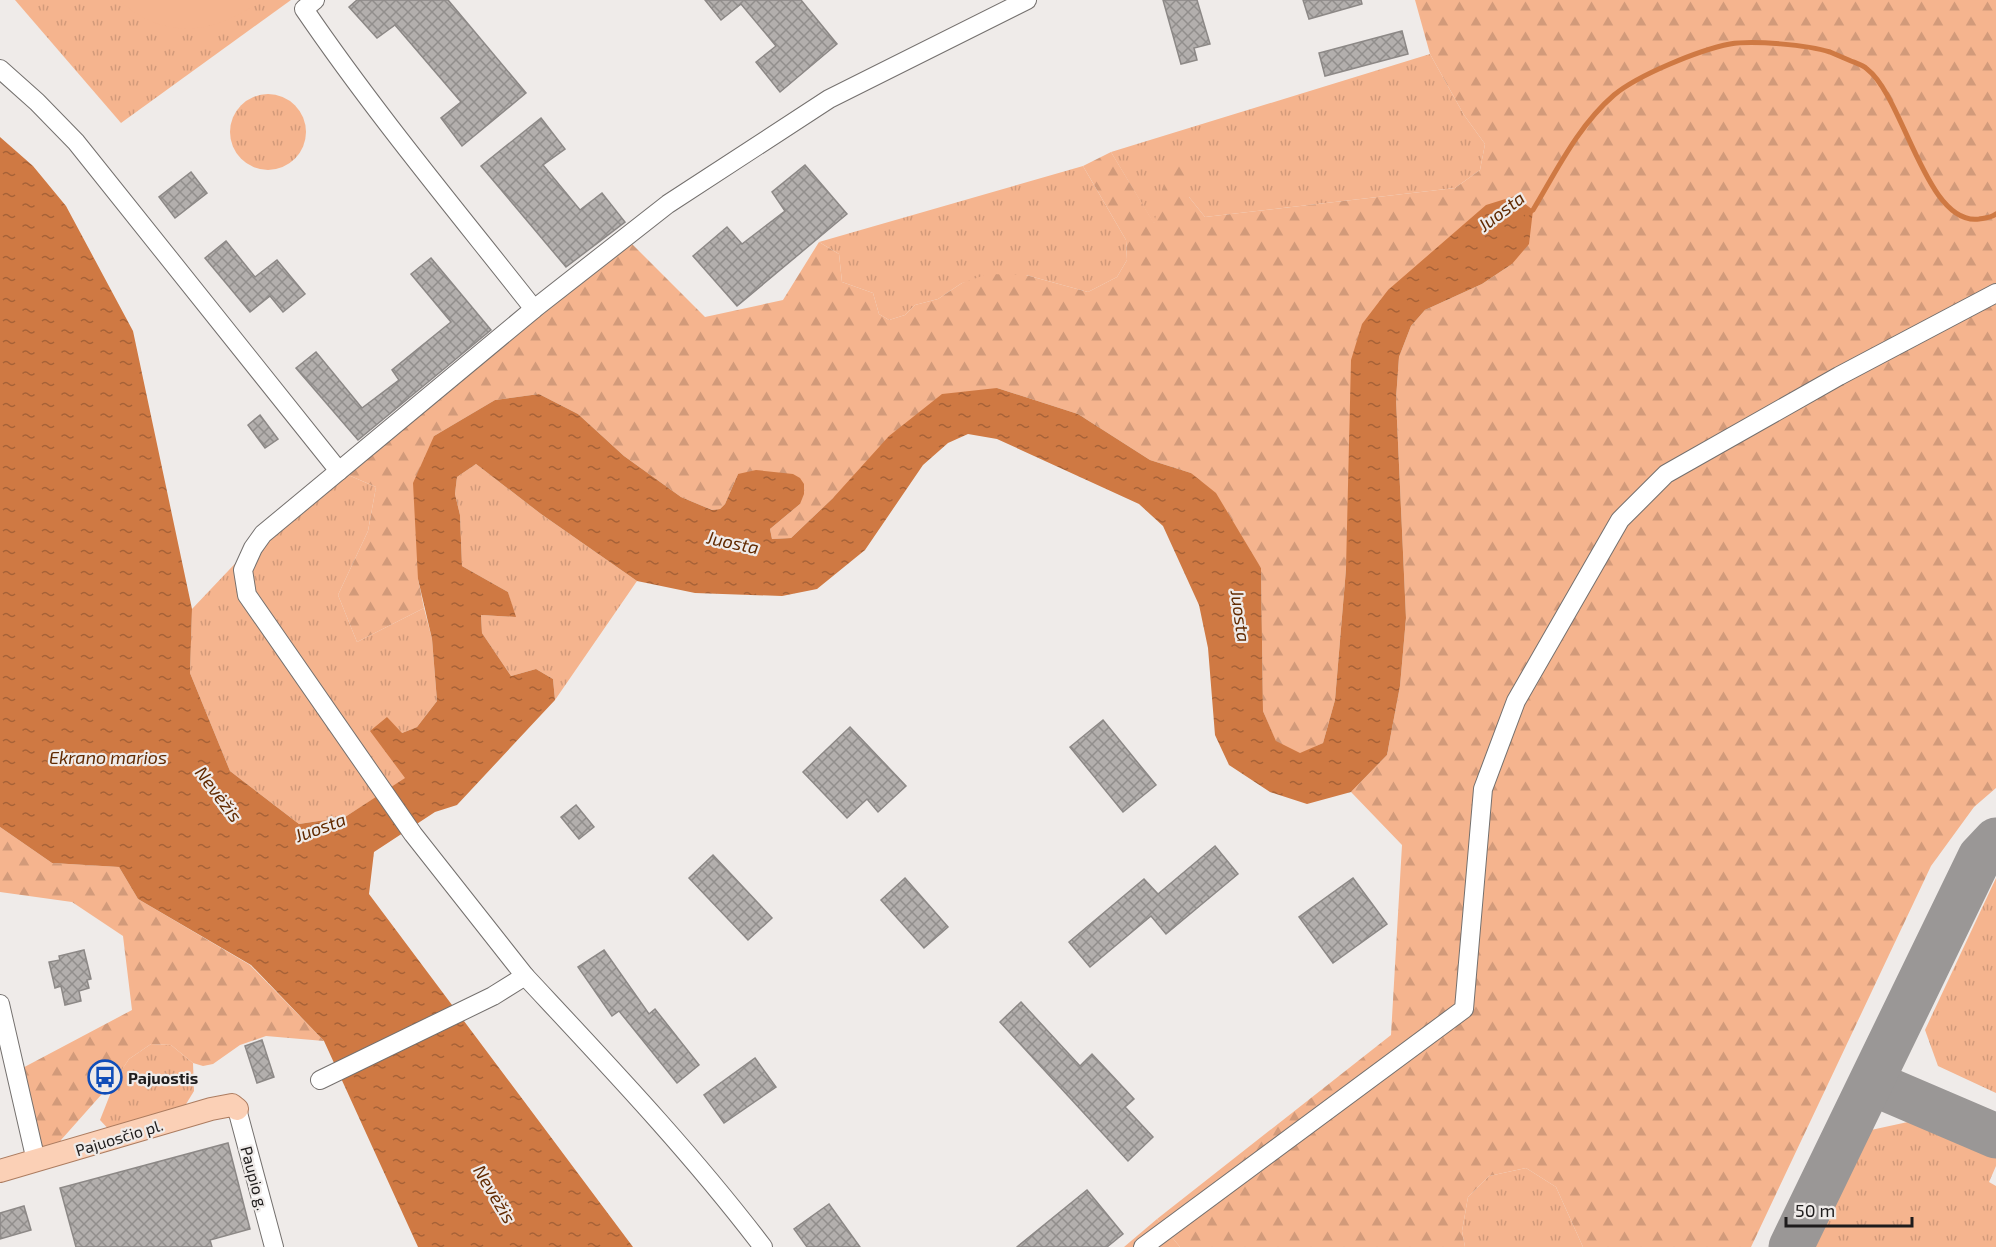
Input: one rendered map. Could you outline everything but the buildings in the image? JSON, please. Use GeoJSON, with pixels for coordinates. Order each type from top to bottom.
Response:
{"type":"FeatureCollection","features":[{"type":"Feature","properties":{"kind":"main road","name":"Pajuosčio pl."},"geometry":{"type":"LineString","coordinates":[[0,1171],[211,1109],[232,1105],[237,1108]]}},
{"type":"Feature","properties":{"kind":"street"},"geometry":{"type":"LineString","coordinates":[[315,0],[304,9],[323,38],[375,108],[534,309]]}},
{"type":"Feature","properties":{"kind":"street"},"geometry":{"type":"LineString","coordinates":[[763,1247],[727,1200],[655,1116],[525,976],[413,834],[247,595],[243,570],[253,548],[263,534],[534,309],[669,204],[830,99],[1027,0]]}},
{"type":"Feature","properties":{"kind":"street"},"geometry":{"type":"LineString","coordinates":[[0,69],[37,102],[76,142],[339,471]]}},
{"type":"Feature","properties":{"kind":"street"},"geometry":{"type":"LineString","coordinates":[[1143,1247],[1464,1009],[1483,789],[1516,700],[1620,520],[1666,474],[1839,376],[1996,294]]}},
{"type":"Feature","properties":{"kind":"street"},"geometry":{"type":"LineString","coordinates":[[320,1080],[493,996],[525,976]]}},
{"type":"Feature","properties":{"kind":"street"},"geometry":{"type":"LineString","coordinates":[[0,1004],[36,1161]]}},
{"type":"Feature","properties":{"kind":"street","name":"Paupio g."},"geometry":{"type":"LineString","coordinates":[[237,1108],[274,1247]]}},
{"type":"Feature","properties":{"kind":"green space"},"geometry":{"type":"Polygon","coordinates":[[[15,0],[291,0],[121,123],[15,0]]]}},
{"type":"Feature","properties":{"kind":"green space"},"geometry":{"type":"Polygon","coordinates":[[[119,0],[261,0],[226,21],[189,28],[171,27],[153,22],[119,0]]]}},
{"type":"Feature","properties":{"kind":"green space"},"geometry":{"type":"Polygon","coordinates":[[[1415,0],[1996,0],[1996,788],[1974,807],[1931,866],[1751,1247],[1583,1247],[1556,1187],[1526,1168],[1489,1176],[1468,1197],[1462,1231],[1465,1247],[1180,1247],[1157,1219],[1391,1035],[1402,845],[1351,792],[1387,755],[1400,686],[1406,618],[1396,399],[1399,357],[1411,326],[1425,310],[1482,284],[1512,264],[1388,290],[1346,569],[1335,700],[1323,743],[1300,754],[1276,742],[1263,711],[1261,568],[1191,473],[1150,460],[1078,414],[997,388],[833,498],[791,538],[772,539],[770,529],[800,504],[738,474],[725,504],[720,509],[712,510],[681,497],[624,456],[578,414],[539,394],[495,400],[434,436],[418,579],[424,608],[357,642],[338,595],[368,531],[376,487],[339,471],[626,238],[705,317],[783,300],[819,242],[839,254],[842,282],[873,293],[879,314],[889,320],[905,315],[915,305],[938,299],[962,283],[988,274],[1026,275],[1088,292],[1117,277],[1127,260],[1126,240],[1083,166],[1111,152],[1154,223],[1172,152],[1189,155],[1189,197],[1205,217],[1455,188],[1480,170],[1485,144],[1464,115],[1430,54],[1415,0]]]}},
{"type":"Feature","properties":{"kind":"green space"},"geometry":{"type":"Polygon","coordinates":[[[1430,54],[1464,115],[1485,144],[1480,170],[1455,188],[1205,217],[1189,197],[1189,155],[1154,224],[1111,152],[1430,54]]]}},
{"type":"Feature","properties":{"kind":"green space"},"geometry":{"type":"Polygon","coordinates":[[[268,94],[282,97],[295,105],[303,118],[306,132],[303,146],[295,159],[282,167],[268,170],[254,167],[241,159],[233,146],[230,132],[233,118],[241,105],[254,97],[268,94]]]}},
{"type":"Feature","properties":{"kind":"green space"},"geometry":{"type":"Polygon","coordinates":[[[1083,166],[1126,240],[1127,260],[1117,277],[1088,292],[1026,275],[962,283],[938,299],[915,305],[905,315],[889,320],[879,314],[873,293],[842,282],[839,254],[819,242],[1083,166]]]}},
{"type":"Feature","properties":{"kind":"green space"},"geometry":{"type":"Polygon","coordinates":[[[476,464],[541,514],[637,581],[555,700],[553,679],[536,669],[511,676],[482,633],[481,615],[515,617],[508,592],[462,566],[460,515],[455,494],[457,477],[476,464]]]}},
{"type":"Feature","properties":{"kind":"green space"},"geometry":{"type":"Polygon","coordinates":[[[339,471],[376,487],[368,531],[338,595],[357,642],[424,608],[432,639],[437,701],[417,727],[402,733],[406,778],[345,817],[299,824],[230,771],[190,673],[192,609],[263,534],[339,471]]]}},
{"type":"Feature","properties":{"kind":"green space"},"geometry":{"type":"Polygon","coordinates":[[[0,827],[52,863],[119,867],[138,899],[250,965],[324,1041],[266,1036],[240,1045],[213,1064],[203,1066],[193,1063],[171,1045],[151,1044],[129,1059],[117,1077],[61,1140],[59,1154],[36,1161],[15,1072],[132,1010],[123,936],[72,902],[0,892],[0,827]]]}},
{"type":"Feature","properties":{"kind":"green space"},"geometry":{"type":"Polygon","coordinates":[[[1996,878],[1996,1093],[1938,1066],[1925,1030],[1996,878]]]}},
{"type":"Feature","properties":{"kind":"green space"},"geometry":{"type":"Polygon","coordinates":[[[151,1044],[171,1045],[193,1063],[194,1091],[180,1114],[112,1133],[100,1120],[117,1077],[129,1059],[151,1044]]]}},
{"type":"Feature","properties":{"kind":"green space"},"geometry":{"type":"Polygon","coordinates":[[[1917,1120],[1996,1157],[1996,1166],[1989,1182],[1996,1186],[1996,1247],[1815,1247],[1871,1130],[1917,1120]]]}},
{"type":"Feature","properties":{"kind":"green space"},"geometry":{"type":"Polygon","coordinates":[[[1526,1168],[1556,1187],[1583,1247],[1465,1247],[1462,1231],[1468,1197],[1489,1176],[1526,1168]]]}},
{"type":"Feature","properties":{"kind":"green space"},"geometry":{"type":"Polygon","coordinates":[[[1157,1219],[1180,1247],[1124,1247],[1157,1219]]]}},
{"type":"Feature","properties":{"kind":"water"},"geometry":{"type":"Polygon","coordinates":[[[0,137],[33,166],[66,206],[133,331],[192,609],[190,673],[230,771],[299,824],[345,817],[405,778],[370,731],[387,717],[402,733],[417,727],[437,701],[432,639],[418,579],[413,483],[434,436],[495,400],[539,394],[578,414],[624,456],[681,497],[712,510],[720,509],[725,504],[738,474],[756,470],[793,474],[800,478],[804,484],[804,494],[800,504],[770,529],[772,539],[791,538],[833,498],[889,436],[942,394],[997,388],[1078,414],[1150,460],[1191,473],[1216,493],[1261,568],[1263,711],[1276,741],[1300,753],[1323,743],[1335,700],[1346,569],[1351,360],[1362,324],[1388,290],[1486,205],[1515,196],[1533,210],[1529,244],[1512,264],[1482,284],[1425,310],[1411,326],[1399,357],[1396,399],[1406,618],[1400,686],[1387,755],[1351,792],[1307,804],[1270,792],[1229,765],[1215,735],[1208,648],[1199,605],[1163,526],[1139,504],[997,439],[968,434],[948,443],[923,465],[865,550],[817,589],[782,596],[695,593],[637,581],[541,514],[476,464],[457,477],[455,494],[460,515],[462,566],[508,592],[516,617],[481,615],[482,633],[511,676],[536,669],[553,679],[555,700],[457,805],[435,812],[374,852],[369,894],[633,1247],[418,1247],[324,1041],[251,965],[138,899],[119,867],[52,863],[0,827],[0,137]]]}},
{"type":"Feature","properties":{"kind":"waterway","name":"Juosta"},"geometry":{"type":"LineString","coordinates":[[1527,214],[1533,210],[1579,134],[1614,95],[1638,79],[1686,58],[1717,47],[1740,43],[1780,44],[1820,49],[1865,68],[1880,84],[1893,105],[1930,182],[1944,202],[1960,216],[1979,219],[1996,214]]}},
{"type":"Feature","properties":{"kind":"taxiway"},"geometry":{"type":"LineString","coordinates":[[1791,1247],[1980,857],[1996,840]]}},
{"type":"Feature","properties":{"kind":"taxiway"},"geometry":{"type":"LineString","coordinates":[[1872,1083],[1996,1136]]}},
{"type":"Feature","properties":{"kind":"place","name":"Pajuostis"},"geometry":{"type":"Point","coordinates":[105,1077]}},
{"type":"Feature","properties":{"kind":"water label","name":"Ekrano marios"},"geometry":{"type":"Point","coordinates":[108,757]}},
{"type":"Feature","properties":{"kind":"water label","name":"Nevėžis"},"geometry":{"type":"Point","coordinates":[219,794]}},
{"type":"Feature","properties":{"kind":"water label","name":"Nevėžis"},"geometry":{"type":"Point","coordinates":[495,1194]}}]}
